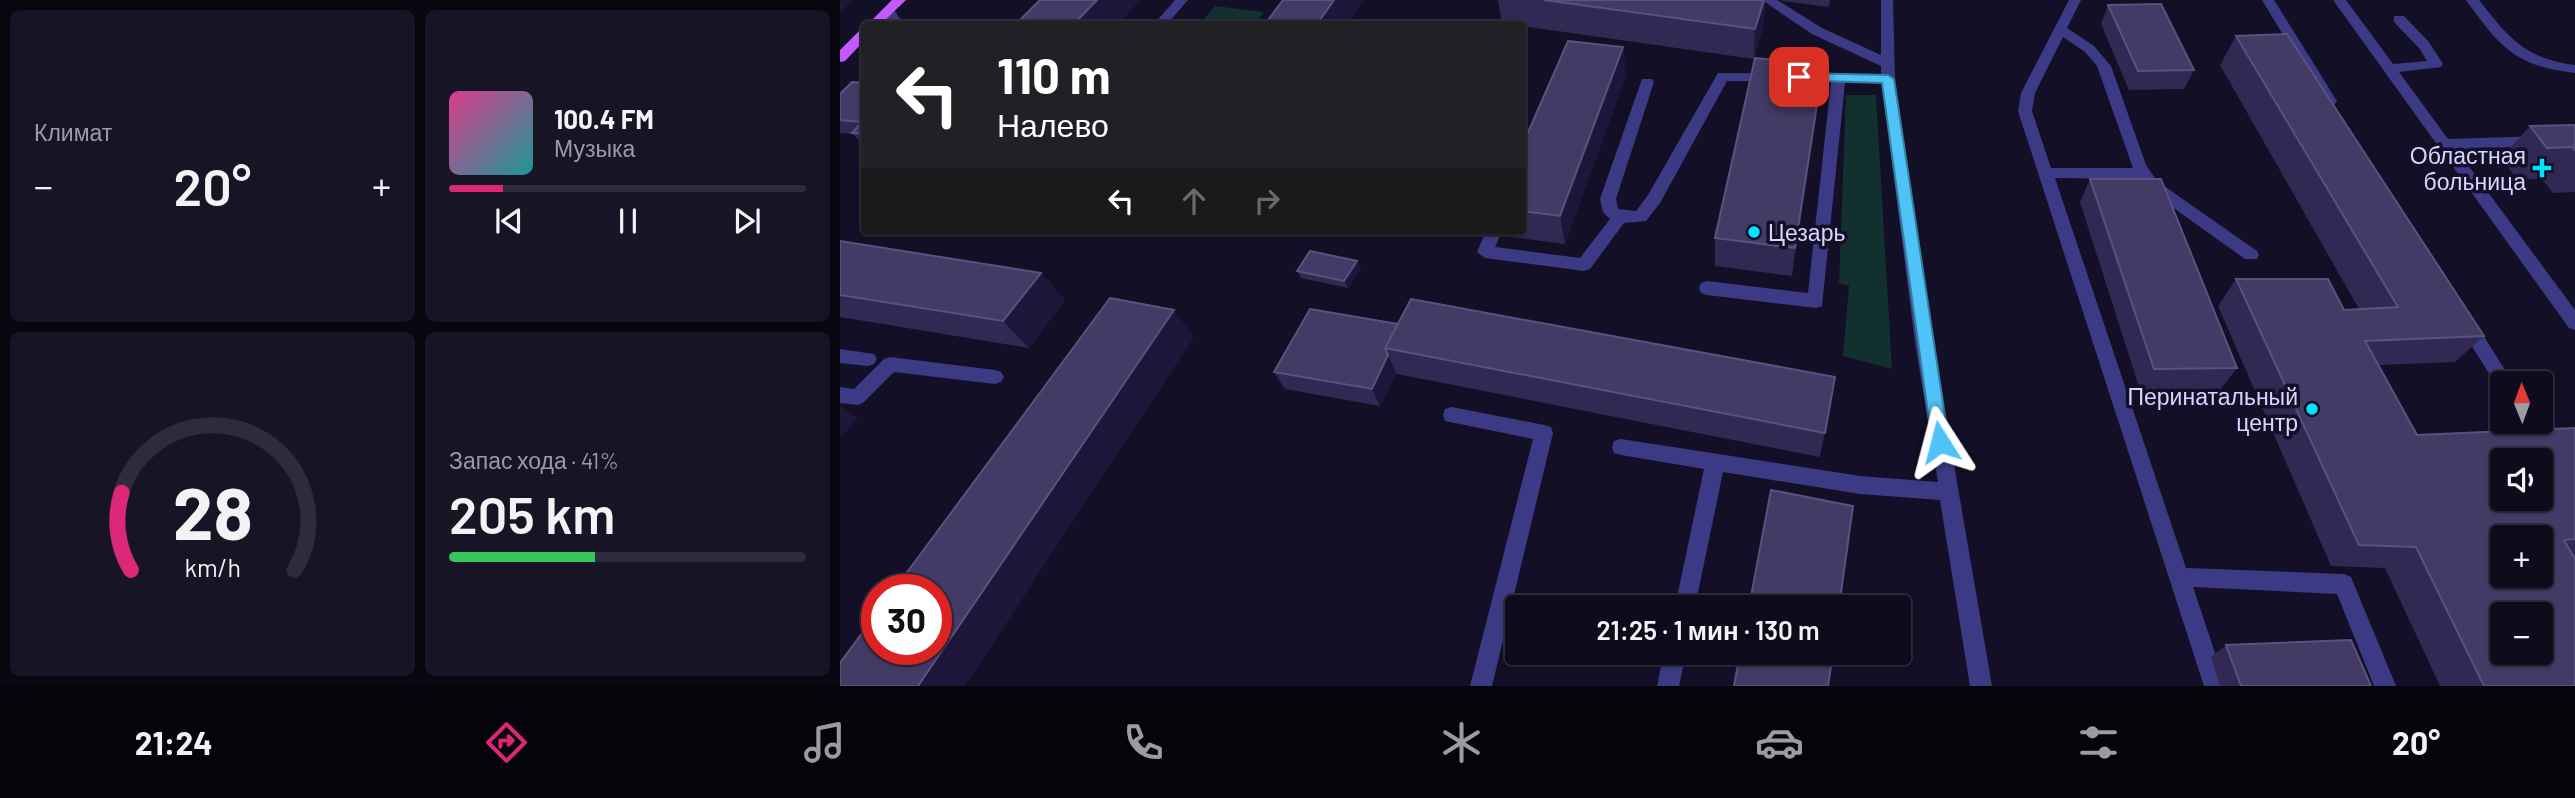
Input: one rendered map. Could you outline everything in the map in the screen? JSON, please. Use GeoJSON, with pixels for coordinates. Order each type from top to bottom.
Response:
{"type":"FeatureCollection","features":[{"type":"Feature","properties":{"kind":"main road"},"geometry":{"type":"LineString","coordinates":[[878,21],[900,0]]}},
{"type":"Feature","properties":{"kind":"main road"},"geometry":{"type":"LineString","coordinates":[[840,58],[861,37]]}},
{"type":"Feature","properties":{"kind":"street"},"geometry":{"type":"LineString","coordinates":[[1163,21],[1182,0]]}},
{"type":"Feature","properties":{"kind":"street"},"geometry":{"type":"LineString","coordinates":[[1768,0],[1887,71]]}},
{"type":"Feature","properties":{"kind":"street"},"geometry":{"type":"LineString","coordinates":[[1887,0],[1887,71],[1924,342],[1981,686]]}},
{"type":"Feature","properties":{"kind":"street"},"geometry":{"type":"LineString","coordinates":[[2075,0],[2028,93],[2025,111],[2215,686]]}},
{"type":"Feature","properties":{"kind":"street"},"geometry":{"type":"LineString","coordinates":[[2268,0],[2340,117]]}},
{"type":"Feature","properties":{"kind":"street"},"geometry":{"type":"LineString","coordinates":[[2339,0],[2575,323]]}},
{"type":"Feature","properties":{"kind":"street"},"geometry":{"type":"LineString","coordinates":[[2472,0],[2511,50],[2547,66],[2575,69]]}},
{"type":"Feature","properties":{"kind":"street"},"geometry":{"type":"LineString","coordinates":[[888,12],[896,21]]}},
{"type":"Feature","properties":{"kind":"street"},"geometry":{"type":"LineString","coordinates":[[2389,69],[2436,64],[2424,45],[2399,19]]}},
{"type":"Feature","properties":{"kind":"street"},"geometry":{"type":"LineString","coordinates":[[2059,29],[2098,55],[2139,166],[2152,185],[2251,255]]}},
{"type":"Feature","properties":{"kind":"street"},"geometry":{"type":"LineString","coordinates":[[1647,82],[1608,199],[1611,212],[1620,217],[1640,217],[1654,199],[1723,76],[1838,78],[1887,71]]}},
{"type":"Feature","properties":{"kind":"street"},"geometry":{"type":"LineString","coordinates":[[1707,288],[1816,301],[1838,78]]}},
{"type":"Feature","properties":{"kind":"street"},"geometry":{"type":"LineString","coordinates":[[2444,145],[2575,140]]}},
{"type":"Feature","properties":{"kind":"street"},"geometry":{"type":"LineString","coordinates":[[2046,173],[2145,174]]}},
{"type":"Feature","properties":{"kind":"street"},"geometry":{"type":"LineString","coordinates":[[1491,235],[1485,252],[1584,265],[1620,217]]}},
{"type":"Feature","properties":{"kind":"street"},"geometry":{"type":"LineString","coordinates":[[2455,303],[2497,371]]}},
{"type":"Feature","properties":{"kind":"street"},"geometry":{"type":"LineString","coordinates":[[840,356],[868,359]]}},
{"type":"Feature","properties":{"kind":"street"},"geometry":{"type":"LineString","coordinates":[[840,395],[858,397],[890,363],[995,377]]}},
{"type":"Feature","properties":{"kind":"street"},"geometry":{"type":"LineString","coordinates":[[1452,415],[1544,433],[1481,686]]}},
{"type":"Feature","properties":{"kind":"street"},"geometry":{"type":"LineString","coordinates":[[1621,447],[1860,485],[1949,492]]}},
{"type":"Feature","properties":{"kind":"street"},"geometry":{"type":"LineString","coordinates":[[1687,595],[1715,461]]}},
{"type":"Feature","properties":{"kind":"street"},"geometry":{"type":"LineString","coordinates":[[2179,577],[2343,584],[2385,686]]}},
{"type":"Feature","properties":{"kind":"street"},"geometry":{"type":"LineString","coordinates":[[1668,686],[1672,665]]}},
{"type":"Feature","properties":{"kind":"green space"},"geometry":{"type":"Polygon","coordinates":[[[1215,6],[1264,12],[1257,21],[1202,21],[1215,6]]]}},
{"type":"Feature","properties":{"kind":"green space"},"geometry":{"type":"Polygon","coordinates":[[[1846,95],[1876,95],[1892,369],[1843,356],[1849,286],[1839,283],[1846,95]]]}},
{"type":"Feature","properties":{"kind":"building"},"geometry":{"type":"Polygon","coordinates":[[[1040,0],[1097,0],[1077,21],[1019,21],[1040,0]]]}},
{"type":"Feature","properties":{"kind":"building"},"geometry":{"type":"Polygon","coordinates":[[[1283,0],[1334,0],[1319,21],[1267,21],[1283,0]]]}},
{"type":"Feature","properties":{"kind":"building"},"geometry":{"type":"Polygon","coordinates":[[[1544,0],[1764,0],[1755,29],[1544,0]]]}},
{"type":"Feature","properties":{"kind":"building"},"geometry":{"type":"Polygon","coordinates":[[[2161,4],[2194,70],[2138,71],[2108,5],[2161,4]]]}},
{"type":"Feature","properties":{"kind":"building"},"geometry":{"type":"Polygon","coordinates":[[[2287,34],[2484,336],[2365,341],[2417,435],[2490,432],[2490,434],[2553,434],[2553,429],[2575,428],[2575,539],[2564,540],[2575,559],[2575,686],[2484,686],[2416,547],[2359,545],[2236,279],[2328,279],[2344,310],[2398,307],[2236,36],[2287,34]]]}},
{"type":"Feature","properties":{"kind":"building"},"geometry":{"type":"Polygon","coordinates":[[[1568,41],[1623,47],[1560,216],[1526,212],[1526,137],[1568,41]]]}},
{"type":"Feature","properties":{"kind":"building"},"geometry":{"type":"Polygon","coordinates":[[[1755,58],[1823,65],[1795,248],[1715,238],[1755,58]]]}},
{"type":"Feature","properties":{"kind":"building"},"geometry":{"type":"Polygon","coordinates":[[[852,82],[861,83],[861,122],[840,120],[840,94],[852,82]]]}},
{"type":"Feature","properties":{"kind":"building"},"geometry":{"type":"Polygon","coordinates":[[[861,123],[861,134],[852,133],[861,123]]]}},
{"type":"Feature","properties":{"kind":"building"},"geometry":{"type":"Polygon","coordinates":[[[2575,125],[2575,150],[2572,147],[2547,148],[2530,126],[2575,125]]]}},
{"type":"Feature","properties":{"kind":"building"},"geometry":{"type":"Polygon","coordinates":[[[2090,179],[2161,179],[2237,368],[2154,369],[2090,179]]]}},
{"type":"Feature","properties":{"kind":"building"},"geometry":{"type":"Polygon","coordinates":[[[840,241],[1041,273],[1003,321],[840,295],[840,241]]]}},
{"type":"Feature","properties":{"kind":"building"},"geometry":{"type":"Polygon","coordinates":[[[1310,251],[1357,261],[1344,281],[1297,271],[1310,251]]]}},
{"type":"Feature","properties":{"kind":"building"},"geometry":{"type":"Polygon","coordinates":[[[1110,298],[1174,310],[952,636],[952,574],[906,574],[1110,298]]]}},
{"type":"Feature","properties":{"kind":"building"},"geometry":{"type":"Polygon","coordinates":[[[1411,299],[1835,377],[1825,433],[1385,348],[1411,299]]]}},
{"type":"Feature","properties":{"kind":"building"},"geometry":{"type":"Polygon","coordinates":[[[1310,309],[1398,324],[1385,348],[1388,355],[1372,389],[1274,372],[1310,309]]]}},
{"type":"Feature","properties":{"kind":"building"},"geometry":{"type":"Polygon","coordinates":[[[1771,490],[1853,506],[1841,595],[1751,595],[1771,490]]]}},
{"type":"Feature","properties":{"kind":"building"},"geometry":{"type":"Polygon","coordinates":[[[861,635],[861,665],[932,665],[918,686],[840,686],[840,663],[861,635]]]}},
{"type":"Feature","properties":{"kind":"building"},"geometry":{"type":"Polygon","coordinates":[[[2351,640],[2371,686],[2241,686],[2226,645],[2351,640]]]}},
{"type":"Feature","properties":{"kind":"building"},"geometry":{"type":"Polygon","coordinates":[[[1738,665],[1831,665],[1828,686],[1734,686],[1738,665]]]}},
{"type":"Feature","properties":{"kind":"place","name":"Областная больница"},"geometry":{"type":"Point","coordinates":[2542,168]}},
{"type":"Feature","properties":{"kind":"place","name":"Цезарь"},"geometry":{"type":"Point","coordinates":[1754,232]}},
{"type":"Feature","properties":{"kind":"place","name":"Перинатальный центр"},"geometry":{"type":"Point","coordinates":[2312,409]}},
{"type":"Feature","properties":{"kind":"route"},"geometry":{"type":"LineString","coordinates":[[1799,77],[1888,79],[1940,442]]}}]}
